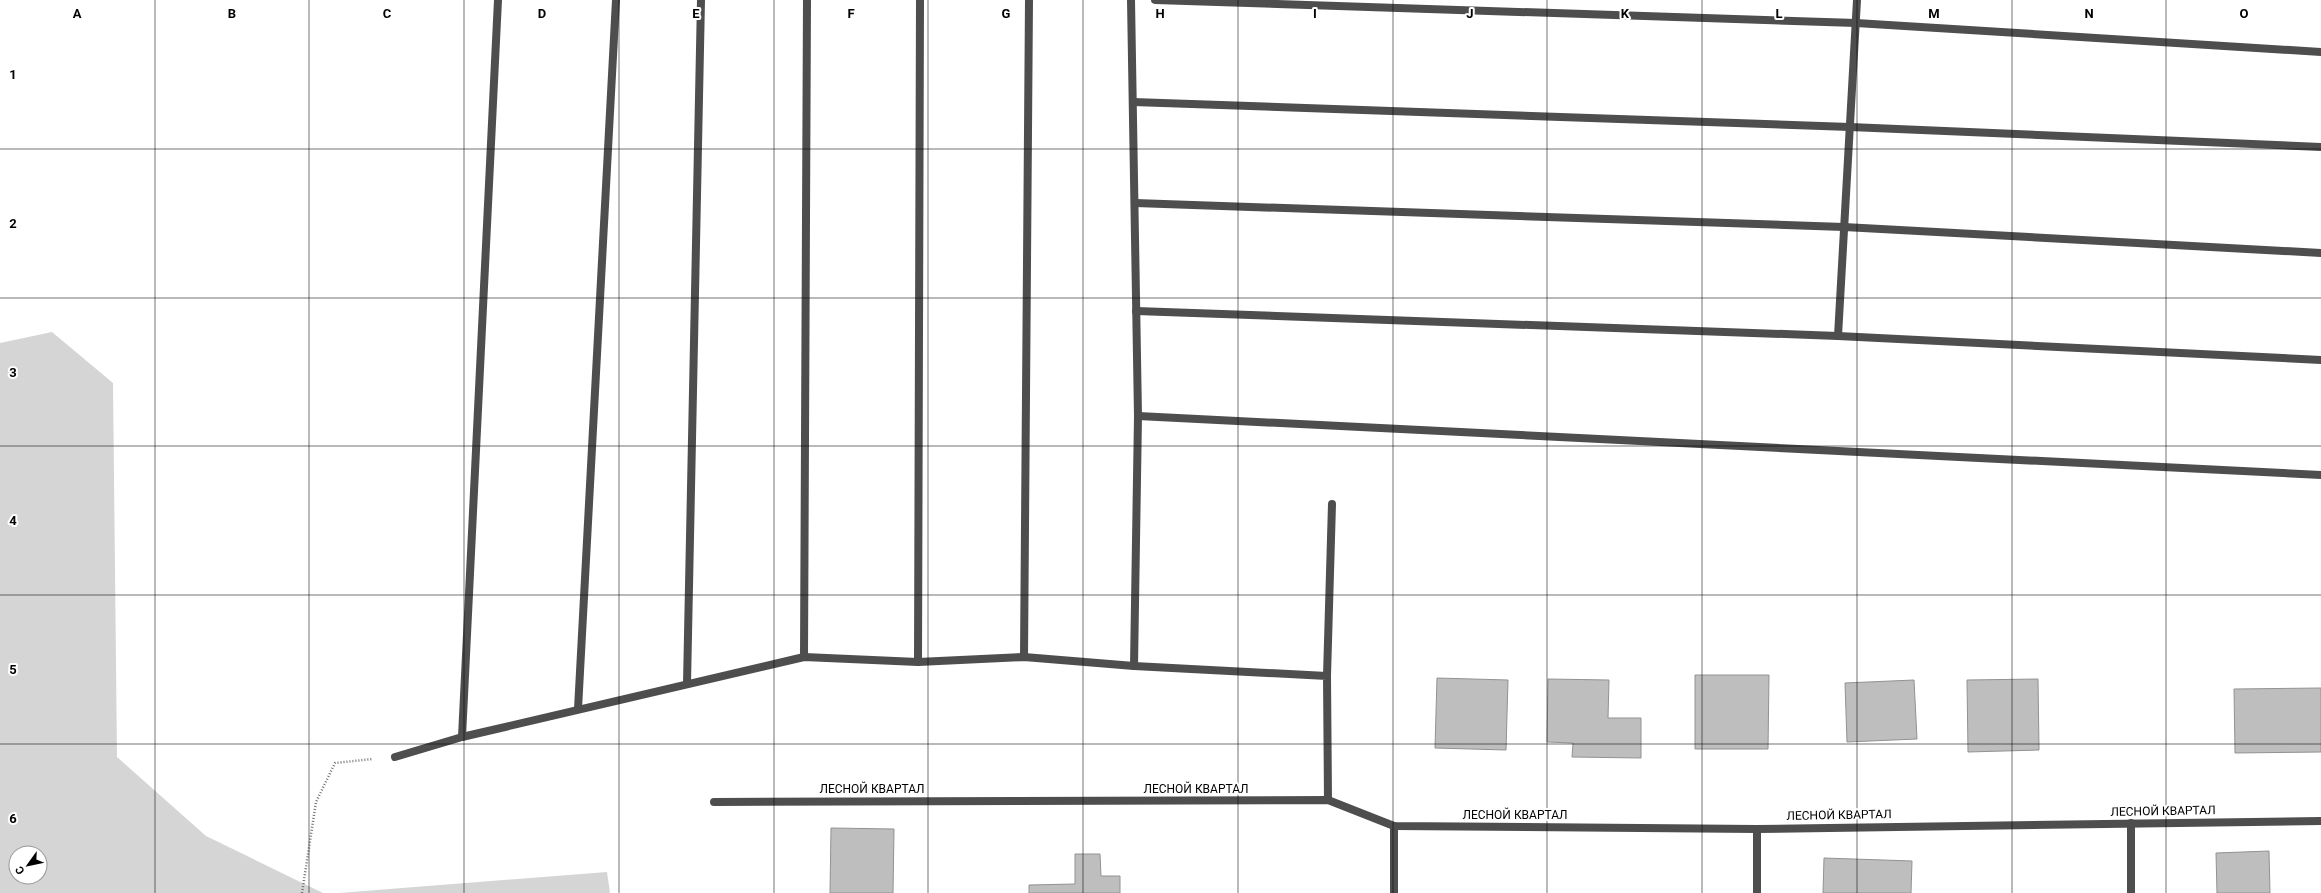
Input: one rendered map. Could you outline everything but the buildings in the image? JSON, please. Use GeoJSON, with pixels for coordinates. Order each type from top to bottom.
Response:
{"type":"FeatureCollection","features":[{"type":"Feature","properties":{"kind":"street"},"geometry":{"type":"LineString","coordinates":[[462,736],[498,0]]}},
{"type":"Feature","properties":{"kind":"street"},"geometry":{"type":"LineString","coordinates":[[578,709],[616,0]]}},
{"type":"Feature","properties":{"kind":"street"},"geometry":{"type":"LineString","coordinates":[[687,684],[701,0]]}},
{"type":"Feature","properties":{"kind":"street"},"geometry":{"type":"LineString","coordinates":[[804,657],[807,0]]}},
{"type":"Feature","properties":{"kind":"street"},"geometry":{"type":"LineString","coordinates":[[918,662],[920,0]]}},
{"type":"Feature","properties":{"kind":"street"},"geometry":{"type":"LineString","coordinates":[[1024,657],[1029,0]]}},
{"type":"Feature","properties":{"kind":"street"},"geometry":{"type":"LineString","coordinates":[[1132,0],[1138,416],[1134,666]]}},
{"type":"Feature","properties":{"kind":"street"},"geometry":{"type":"LineString","coordinates":[[1155,0],[1856,23],[2321,52]]}},
{"type":"Feature","properties":{"kind":"street"},"geometry":{"type":"LineString","coordinates":[[1838,336],[1857,0]]}},
{"type":"Feature","properties":{"kind":"street"},"geometry":{"type":"LineString","coordinates":[[1133,102],[1850,127],[2321,147]]}},
{"type":"Feature","properties":{"kind":"street"},"geometry":{"type":"LineString","coordinates":[[1134,203],[1844,227],[2321,253]]}},
{"type":"Feature","properties":{"kind":"street"},"geometry":{"type":"LineString","coordinates":[[1136,311],[1838,336],[2321,360]]}},
{"type":"Feature","properties":{"kind":"street"},"geometry":{"type":"LineString","coordinates":[[1138,416],[2321,475]]}},
{"type":"Feature","properties":{"kind":"street"},"geometry":{"type":"LineString","coordinates":[[1328,800],[1327,676],[1332,504]]}},
{"type":"Feature","properties":{"kind":"street"},"geometry":{"type":"LineString","coordinates":[[395,757],[462,736],[804,657],[918,662],[1024,657],[1134,666],[1327,676]]}},
{"type":"Feature","properties":{"kind":"street","name":"ЛЕСНОЙ КВАРТАЛ"},"geometry":{"type":"LineString","coordinates":[[714,802],[1328,800],[1394,826],[1757,829],[2321,821]]}},
{"type":"Feature","properties":{"kind":"street"},"geometry":{"type":"LineString","coordinates":[[2131,823],[2131,893]]}},
{"type":"Feature","properties":{"kind":"street"},"geometry":{"type":"LineString","coordinates":[[1394,826],[1394,893]]}},
{"type":"Feature","properties":{"kind":"street"},"geometry":{"type":"LineString","coordinates":[[1757,829],[1757,893]]}},
{"type":"Feature","properties":{"kind":"path"},"geometry":{"type":"LineString","coordinates":[[302,893],[316,802],[335,763],[395,757]]}},
{"type":"Feature","properties":{"kind":"shaded area"},"geometry":{"type":"Polygon","coordinates":[[[52,332],[113,383],[117,757],[206,836],[323,893],[0,893],[0,343],[52,332]]]}},
{"type":"Feature","properties":{"kind":"shaded area"},"geometry":{"type":"Polygon","coordinates":[[[607,872],[610,893],[339,893],[607,872]]]}}]}
